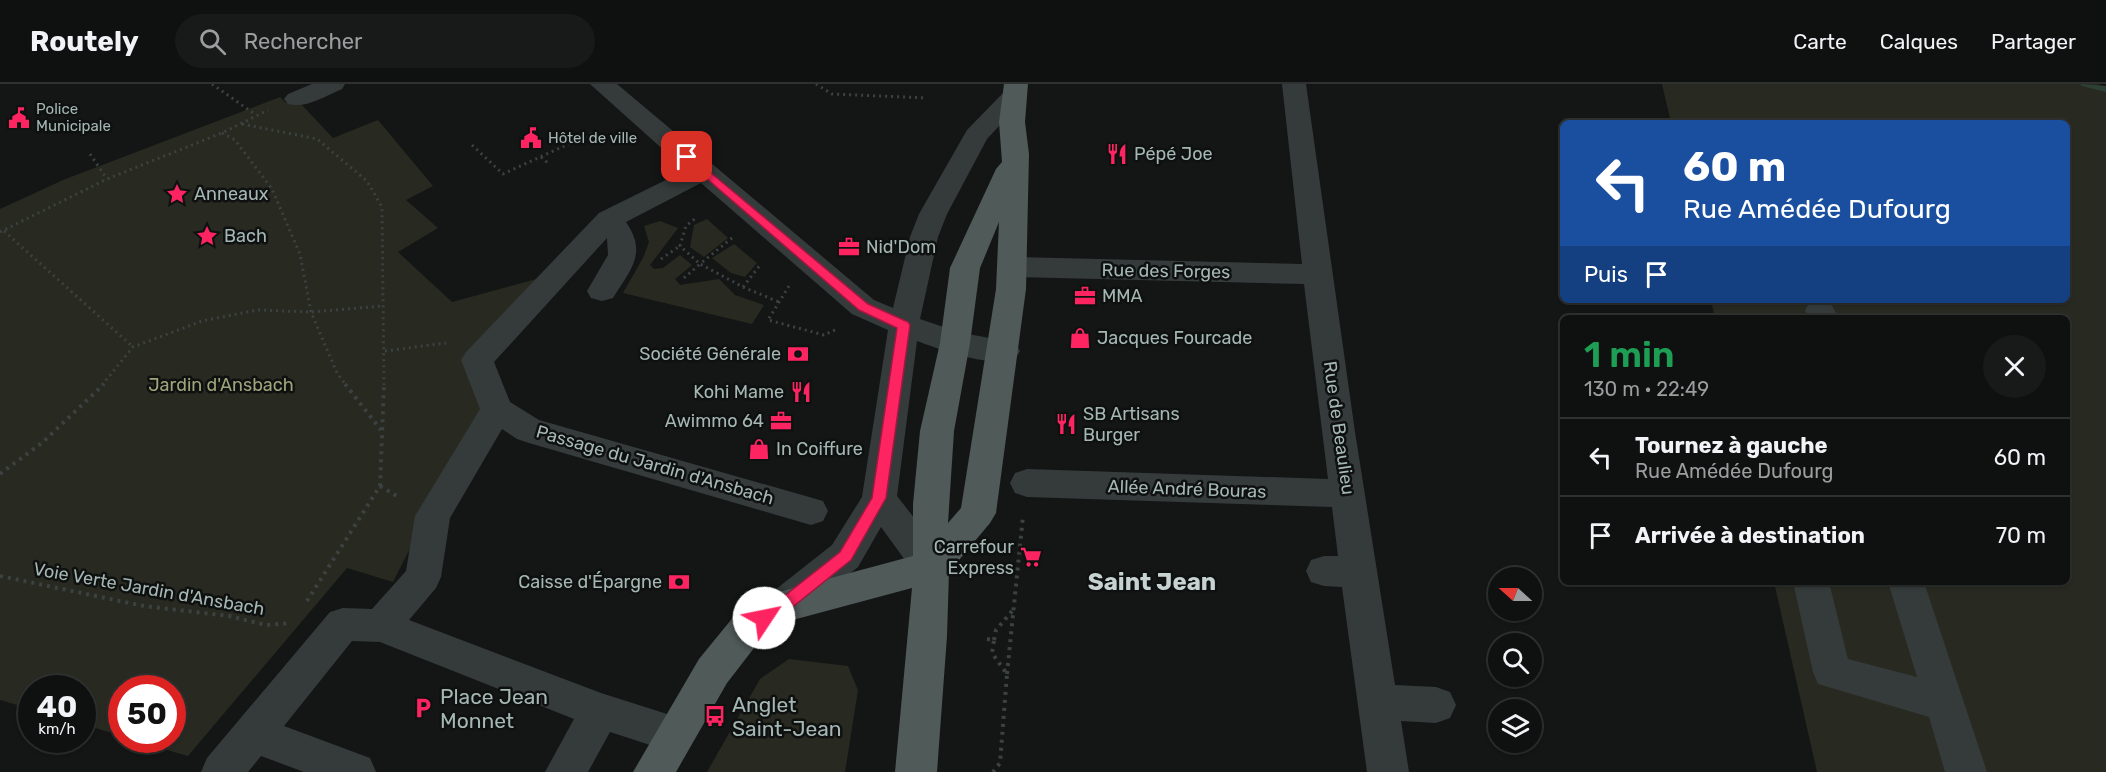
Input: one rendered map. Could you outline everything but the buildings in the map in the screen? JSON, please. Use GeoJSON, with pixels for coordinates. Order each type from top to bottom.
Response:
{"type":"FeatureCollection","features":[{"type":"Feature","properties":{"kind":"main road"},"geometry":{"type":"LineString","coordinates":[[654,772],[713,670],[748,627],[779,609],[931,567],[978,513],[1004,351],[1013,267],[1016,154],[1012,122],[1015,90]]}},
{"type":"Feature","properties":{"kind":"main road"},"geometry":{"type":"LineString","coordinates":[[916,772],[928,636],[931,567],[930,504],[937,431],[955,343],[965,268],[1016,154]]}},
{"type":"Feature","properties":{"kind":"street"},"geometry":{"type":"LineString","coordinates":[[297,99],[333,84]]}},
{"type":"Feature","properties":{"kind":"street"},"geometry":{"type":"LineString","coordinates":[[602,84],[863,307],[904,325],[955,343],[1004,351]]}},
{"type":"Feature","properties":{"kind":"street","name":"Rue de Beaulieu"},"geometry":{"type":"LineString","coordinates":[[1294,84],[1319,274],[1325,431],[1348,494],[1342,572],[1378,702],[1388,772]]}},
{"type":"Feature","properties":{"kind":"street"},"geometry":{"type":"LineString","coordinates":[[779,609],[845,556],[879,498],[904,325],[924,237],[933,214],[976,136],[1015,90]]}},
{"type":"Feature","properties":{"kind":"street"},"geometry":{"type":"LineString","coordinates":[[381,626],[423,577],[433,516],[497,409],[477,360],[609,219],[705,171]]}},
{"type":"Feature","properties":{"kind":"street"},"geometry":{"type":"LineString","coordinates":[[602,291],[622,257],[624,244],[621,232],[609,219]]}},
{"type":"Feature","properties":{"kind":"street","name":"Rue des Forges"},"geometry":{"type":"LineString","coordinates":[[1013,267],[1319,274]]}},
{"type":"Feature","properties":{"kind":"street","name":"Passage du Jardin d'Ansbach"},"geometry":{"type":"LineString","coordinates":[[497,409],[529,430],[811,511]]}},
{"type":"Feature","properties":{"kind":"street","name":"Allée André Bouras"},"geometry":{"type":"LineString","coordinates":[[1027,483],[1348,494]]}},
{"type":"Feature","properties":{"kind":"street"},"geometry":{"type":"LineString","coordinates":[[879,498],[931,567]]}},
{"type":"Feature","properties":{"kind":"street"},"geometry":{"type":"LineString","coordinates":[[1811,585],[1832,672],[1944,703]]}},
{"type":"Feature","properties":{"kind":"street"},"geometry":{"type":"LineString","coordinates":[[1907,585],[1966,772]]}},
{"type":"Feature","properties":{"kind":"street"},"geometry":{"type":"LineString","coordinates":[[222,772],[343,624],[381,626],[601,711],[675,734]]}},
{"type":"Feature","properties":{"kind":"street"},"geometry":{"type":"LineString","coordinates":[[1378,702],[1436,705]]}},
{"type":"Feature","properties":{"kind":"street"},"geometry":{"type":"LineString","coordinates":[[566,772],[601,711]]}},
{"type":"Feature","properties":{"kind":"street"},"geometry":{"type":"LineString","coordinates":[[254,735],[355,772]]}},
{"type":"Feature","properties":{"kind":"path"},"geometry":{"type":"LineString","coordinates":[[212,84],[256,115]]}},
{"type":"Feature","properties":{"kind":"path"},"geometry":{"type":"LineString","coordinates":[[816,84],[831,94],[927,98]]}},
{"type":"Feature","properties":{"kind":"path"},"geometry":{"type":"LineString","coordinates":[[133,347],[2,232],[107,179],[222,133],[256,115],[297,99]]}},
{"type":"Feature","properties":{"kind":"path"},"geometry":{"type":"LineString","coordinates":[[242,124],[317,138],[367,181],[382,207],[385,351],[380,486],[306,603]]}},
{"type":"Feature","properties":{"kind":"path"},"geometry":{"type":"LineString","coordinates":[[472,145],[503,174],[597,131]]}},
{"type":"Feature","properties":{"kind":"path"},"geometry":{"type":"LineString","coordinates":[[222,133],[235,140],[272,189],[300,254],[311,312],[337,373],[382,430]]}},
{"type":"Feature","properties":{"kind":"path"},"geometry":{"type":"LineString","coordinates":[[90,154],[107,179]]}},
{"type":"Feature","properties":{"kind":"path"},"geometry":{"type":"LineString","coordinates":[[541,157],[550,165]]}},
{"type":"Feature","properties":{"kind":"path"},"geometry":{"type":"LineString","coordinates":[[661,259],[680,246],[686,226],[697,217]]}},
{"type":"Feature","properties":{"kind":"path"},"geometry":{"type":"LineString","coordinates":[[684,278],[735,236]]}},
{"type":"Feature","properties":{"kind":"path"},"geometry":{"type":"LineString","coordinates":[[680,246],[700,264],[743,287],[779,302]]}},
{"type":"Feature","properties":{"kind":"path"},"geometry":{"type":"LineString","coordinates":[[743,287],[764,260]]}},
{"type":"Feature","properties":{"kind":"path"},"geometry":{"type":"LineString","coordinates":[[792,281],[768,320],[825,335],[839,328]]}},
{"type":"Feature","properties":{"kind":"path"},"geometry":{"type":"LineString","coordinates":[[0,474],[43,442],[97,392],[133,347],[201,321],[257,310],[311,312],[383,306]]}},
{"type":"Feature","properties":{"kind":"path"},"geometry":{"type":"LineString","coordinates":[[993,772],[1000,763],[1027,483]]}},
{"type":"Feature","properties":{"kind":"path","name":"Voie Verte Jardin d'Ansbach"},"geometry":{"type":"LineString","coordinates":[[0,576],[144,606],[230,616],[266,625],[294,622],[343,624]]}},
{"type":"Feature","properties":{"kind":"path"},"geometry":{"type":"LineString","coordinates":[[1007,674],[992,653],[996,630],[1013,610]]}},
{"type":"Feature","properties":{"kind":"path"},"geometry":{"type":"LineString","coordinates":[[987,639],[994,640]]}},
{"type":"Feature","properties":{"kind":"green space"},"geometry":{"type":"Polygon","coordinates":[[[1662,84],[2097,84],[2106,87],[2106,772],[1817,772],[1775,585],[2070,585],[2070,315],[1714,315],[1712,303],[2070,303],[2070,120],[1670,120],[1662,84]]]}},
{"type":"Feature","properties":{"kind":"green space","name":"Jardin d'Ansbach"},"geometry":{"type":"Polygon","coordinates":[[[280,97],[286,103],[300,103],[333,138],[378,120],[433,186],[406,200],[438,228],[398,252],[452,302],[544,277],[467,362],[484,403],[393,582],[347,568],[188,756],[178,753],[186,753],[186,675],[108,675],[108,732],[96,728],[96,675],[18,675],[18,705],[0,700],[0,209],[63,180],[280,97]]]}},
{"type":"Feature","properties":{"kind":"green space"},"geometry":{"type":"Polygon","coordinates":[[[707,219],[728,238],[704,257],[690,247],[694,225],[707,219]]]}},
{"type":"Feature","properties":{"kind":"green space"},"geometry":{"type":"Polygon","coordinates":[[[660,221],[678,228],[650,265],[654,269],[663,268],[680,255],[692,265],[675,279],[680,285],[719,279],[735,295],[764,305],[752,324],[623,293],[643,258],[649,242],[644,226],[660,221]]]}},
{"type":"Feature","properties":{"kind":"green space"},"geometry":{"type":"Polygon","coordinates":[[[734,244],[757,263],[745,277],[731,273],[712,258],[734,244]]]}},
{"type":"Feature","properties":{"kind":"green space"},"geometry":{"type":"Polygon","coordinates":[[[789,659],[848,666],[858,690],[845,772],[707,772],[760,679],[789,659]]]}},
{"type":"Feature","properties":{"kind":"waterway"},"geometry":{"type":"LineString","coordinates":[[2085,84],[2106,89]]}},
{"type":"Feature","properties":{"kind":"place","name":"Police Municipale"},"geometry":{"type":"Point","coordinates":[19,118]}},
{"type":"Feature","properties":{"kind":"place","name":"Hôtel de ville"},"geometry":{"type":"Point","coordinates":[531,138]}},
{"type":"Feature","properties":{"kind":"place","name":"Pépé Joe"},"geometry":{"type":"Point","coordinates":[1117,154]}},
{"type":"Feature","properties":{"kind":"place","name":"Anneaux"},"geometry":{"type":"Point","coordinates":[177,194]}},
{"type":"Feature","properties":{"kind":"place","name":"Bach"},"geometry":{"type":"Point","coordinates":[207,236]}},
{"type":"Feature","properties":{"kind":"place","name":"Nid'Dom"},"geometry":{"type":"Point","coordinates":[849,247]}},
{"type":"Feature","properties":{"kind":"place","name":"MMA"},"geometry":{"type":"Point","coordinates":[1085,296]}},
{"type":"Feature","properties":{"kind":"place","name":"Jacques Fourcade"},"geometry":{"type":"Point","coordinates":[1080,338]}},
{"type":"Feature","properties":{"kind":"place","name":"Société Générale"},"geometry":{"type":"Point","coordinates":[798,354]}},
{"type":"Feature","properties":{"kind":"place","name":"Kohi Mame"},"geometry":{"type":"Point","coordinates":[801,392]}},
{"type":"Feature","properties":{"kind":"place","name":"Awimmo 64"},"geometry":{"type":"Point","coordinates":[781,421]}},
{"type":"Feature","properties":{"kind":"place","name":"SB Artisans Burger"},"geometry":{"type":"Point","coordinates":[1066,424]}},
{"type":"Feature","properties":{"kind":"place","name":"In Coiffure"},"geometry":{"type":"Point","coordinates":[759,449]}},
{"type":"Feature","properties":{"kind":"place","name":"Carrefour Express"},"geometry":{"type":"Point","coordinates":[1031,557]}},
{"type":"Feature","properties":{"kind":"place","name":"Caisse d'Épargne"},"geometry":{"type":"Point","coordinates":[679,582]}},
{"type":"Feature","properties":{"kind":"place","name":"Place Jean Monnet"},"geometry":{"type":"Point","coordinates":[423,708]}},
{"type":"Feature","properties":{"kind":"place","name":"Anglet Saint-Jean"},"geometry":{"type":"Point","coordinates":[715,716]}},
{"type":"Feature","properties":{"kind":"district","name":"Saint Jean"},"geometry":{"type":"Point","coordinates":[1152,582]}},
{"type":"Feature","properties":{"kind":"route"},"geometry":{"type":"LineString","coordinates":[[687,157],[863,307],[904,325],[879,498],[845,556],[779,609],[764,618]]}}]}
